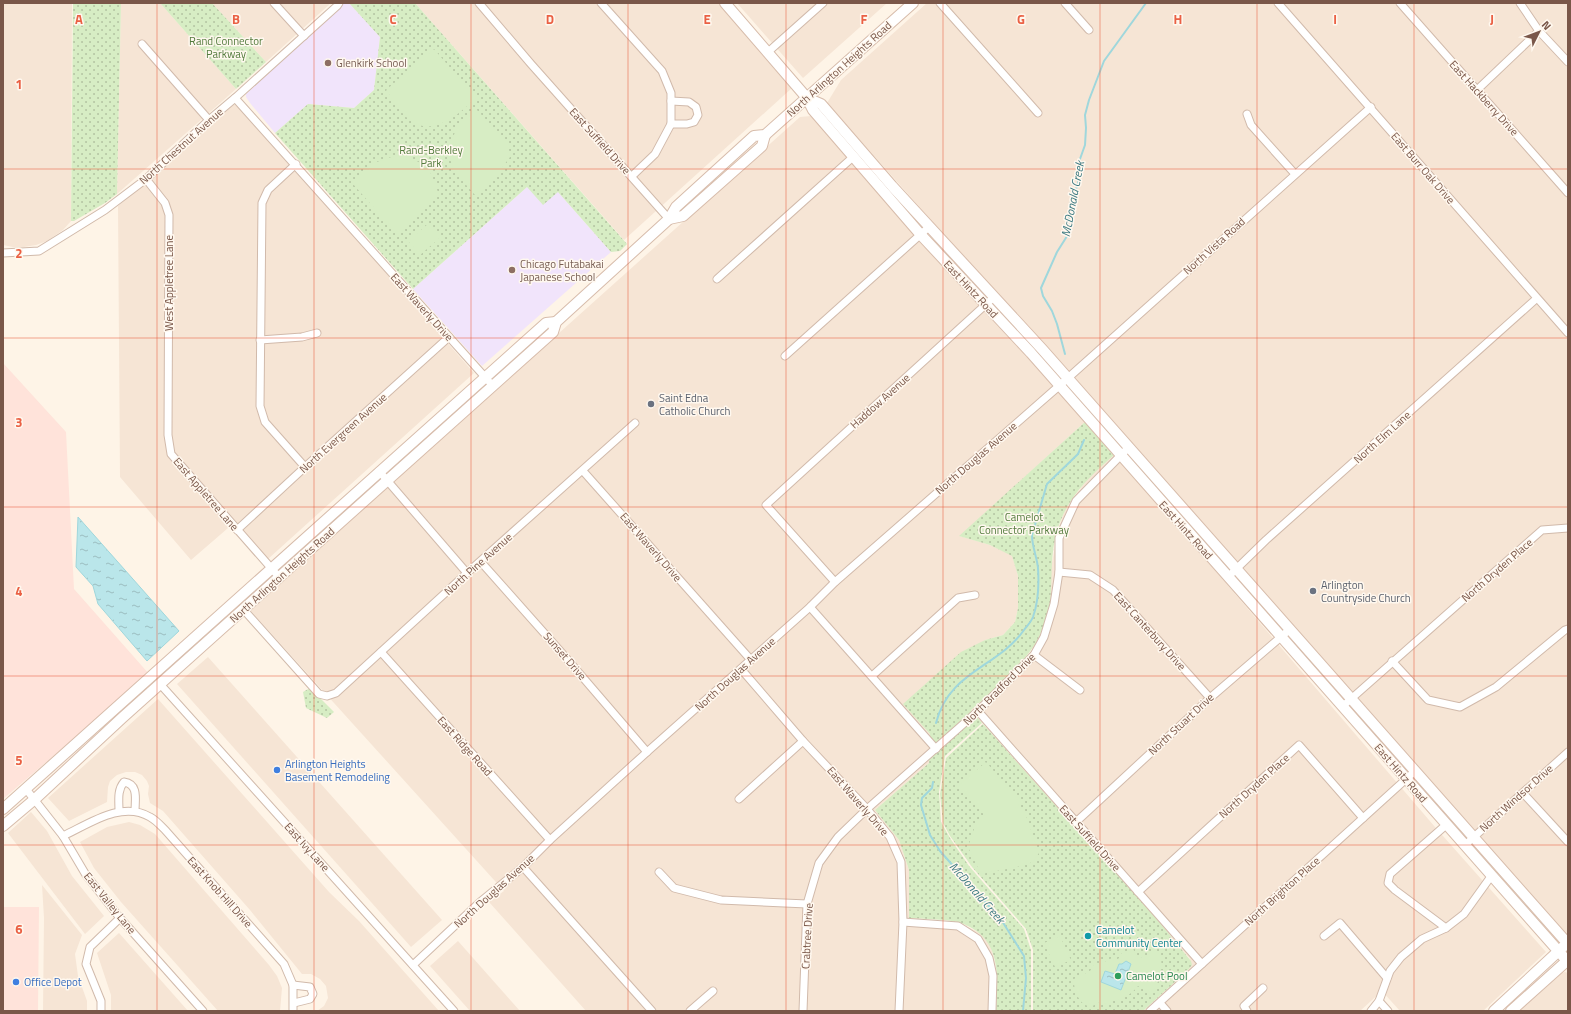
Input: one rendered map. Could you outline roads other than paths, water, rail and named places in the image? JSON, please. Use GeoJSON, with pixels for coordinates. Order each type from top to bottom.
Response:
{"type":"FeatureCollection","features":[{"type":"Feature","properties":{"kind":"main road","name":"East Hintz Road"},"geometry":{"type":"LineString","coordinates":[[725,3],[807,98],[813,110],[921,235],[1059,386],[1446,825],[1568,961]]}},
{"type":"Feature","properties":{"kind":"main road","name":"North Arlington Heights Road"},"geometry":{"type":"LineString","coordinates":[[3,826],[553,332],[556,322],[669,218],[676,207],[754,136],[764,135],[913,3]]}},
{"type":"Feature","properties":{"kind":"main road","name":"East Hintz Road"},"geometry":{"type":"LineString","coordinates":[[807,98],[821,104],[861,151],[1067,378],[1568,943]]}},
{"type":"Feature","properties":{"kind":"main road","name":"North Arlington Heights Road"},"geometry":{"type":"LineString","coordinates":[[3,809],[546,323],[556,322]]}},
{"type":"Feature","properties":{"kind":"main road"},"geometry":{"type":"LineString","coordinates":[[1494,1011],[1568,943]]}},
{"type":"Feature","properties":{"kind":"main road"},"geometry":{"type":"LineString","coordinates":[[1511,1011],[1568,961]]}},
{"type":"Feature","properties":{"kind":"street"},"geometry":{"type":"LineString","coordinates":[[274,3],[304,36]]}},
{"type":"Feature","properties":{"kind":"street","name":"North Chestnut Avenue"},"geometry":{"type":"LineString","coordinates":[[3,253],[39,251],[105,210],[146,179],[339,3]]}},
{"type":"Feature","properties":{"kind":"street","name":"East Suffield Drive"},"geometry":{"type":"LineString","coordinates":[[479,3],[531,64],[669,218]]}},
{"type":"Feature","properties":{"kind":"street"},"geometry":{"type":"LineString","coordinates":[[601,3],[662,72],[670,93],[671,124],[655,154],[632,176]]}},
{"type":"Feature","properties":{"kind":"street"},"geometry":{"type":"LineString","coordinates":[[768,52],[823,3]]}},
{"type":"Feature","properties":{"kind":"street"},"geometry":{"type":"LineString","coordinates":[[940,3],[1038,114]]}},
{"type":"Feature","properties":{"kind":"street"},"geometry":{"type":"LineString","coordinates":[[1065,3],[1088,30]]}},
{"type":"Feature","properties":{"kind":"street","name":"East Burr Oak Drive"},"geometry":{"type":"LineString","coordinates":[[1278,3],[1371,107],[1536,299],[1568,333]]}},
{"type":"Feature","properties":{"kind":"street","name":"East Hackberry Drive"},"geometry":{"type":"LineString","coordinates":[[1400,3],[1568,192]]}},
{"type":"Feature","properties":{"kind":"street"},"geometry":{"type":"LineString","coordinates":[[1520,3],[1539,31],[1568,62]]}},
{"type":"Feature","properties":{"kind":"street"},"geometry":{"type":"LineString","coordinates":[[1477,90],[1539,31]]}},
{"type":"Feature","properties":{"kind":"street"},"geometry":{"type":"LineString","coordinates":[[142,44],[209,120]]}},
{"type":"Feature","properties":{"kind":"street","name":"East Waverly Drive"},"geometry":{"type":"LineString","coordinates":[[235,98],[296,164],[352,229],[493,386]]}},
{"type":"Feature","properties":{"kind":"street"},"geometry":{"type":"LineString","coordinates":[[671,101],[689,102],[696,107],[698,115],[694,122],[687,124],[671,124]]}},
{"type":"Feature","properties":{"kind":"street","name":"North Vista Road"},"geometry":{"type":"LineString","coordinates":[[1059,386],[1371,107]]}},
{"type":"Feature","properties":{"kind":"street"},"geometry":{"type":"LineString","coordinates":[[1247,114],[1251,125],[1295,174]]}},
{"type":"Feature","properties":{"kind":"street"},"geometry":{"type":"LineString","coordinates":[[717,279],[853,157]]}},
{"type":"Feature","properties":{"kind":"street"},"geometry":{"type":"LineString","coordinates":[[296,164],[268,190],[262,203],[260,406],[265,422],[305,467]]}},
{"type":"Feature","properties":{"kind":"street","name":"West Appletree Lane"},"geometry":{"type":"LineString","coordinates":[[146,179],[165,203],[169,215],[168,395]]}},
{"type":"Feature","properties":{"kind":"street"},"geometry":{"type":"LineString","coordinates":[[785,356],[930,226]]}},
{"type":"Feature","properties":{"kind":"street","name":"Haddow Avenue"},"geometry":{"type":"LineString","coordinates":[[835,582],[766,506],[994,297]]}},
{"type":"Feature","properties":{"kind":"street","name":"North Elm Lane"},"geometry":{"type":"LineString","coordinates":[[1228,577],[1266,540],[1536,299]]}},
{"type":"Feature","properties":{"kind":"street"},"geometry":{"type":"LineString","coordinates":[[260,340],[302,337],[317,333]]}},
{"type":"Feature","properties":{"kind":"street","name":"North Evergreen Avenue"},"geometry":{"type":"LineString","coordinates":[[237,530],[449,337]]}},
{"type":"Feature","properties":{"kind":"street","name":"North Douglas Avenue"},"geometry":{"type":"LineString","coordinates":[[413,964],[810,607],[835,582],[1059,386]]}},
{"type":"Feature","properties":{"kind":"street","name":"East Appletree Lane"},"geometry":{"type":"LineString","coordinates":[[168,395],[168,435],[171,454],[279,577]]}},
{"type":"Feature","properties":{"kind":"street","name":"North Pine Avenue"},"geometry":{"type":"LineString","coordinates":[[243,609],[318,694],[327,696],[336,693],[467,573],[635,423]]}},
{"type":"Feature","properties":{"kind":"street","name":"North Bradford Drive"},"geometry":{"type":"LineString","coordinates":[[867,809],[978,711],[1034,655],[1044,637],[1054,604],[1059,572],[1059,538],[1076,502],[1128,448]]}},
{"type":"Feature","properties":{"kind":"street","name":"East Waverly Drive"},"geometry":{"type":"LineString","coordinates":[[583,470],[750,660]]}},
{"type":"Feature","properties":{"kind":"street"},"geometry":{"type":"LineString","coordinates":[[380,471],[467,573]]}},
{"type":"Feature","properties":{"kind":"street","name":"North Dryden Place"},"geometry":{"type":"LineString","coordinates":[[1342,706],[1542,530],[1568,528]]}},
{"type":"Feature","properties":{"kind":"street","name":"Sunset Drive"},"geometry":{"type":"LineString","coordinates":[[481,562],[647,752]]}},
{"type":"Feature","properties":{"kind":"street","name":"East Canterbury Drive"},"geometry":{"type":"LineString","coordinates":[[1059,572],[1090,575],[1114,590],[1210,698]]}},
{"type":"Feature","properties":{"kind":"street"},"geometry":{"type":"LineString","coordinates":[[872,676],[958,598],[975,595]]}},
{"type":"Feature","properties":{"kind":"street"},"geometry":{"type":"LineString","coordinates":[[810,607],[936,749]]}},
{"type":"Feature","properties":{"kind":"street"},"geometry":{"type":"LineString","coordinates":[[1392,661],[1428,700],[1460,707],[1496,688],[1568,629]]}},
{"type":"Feature","properties":{"kind":"street","name":"North Stuart Drive"},"geometry":{"type":"LineString","coordinates":[[1076,822],[1210,698],[1289,630]]}},
{"type":"Feature","properties":{"kind":"street","name":"East Ridge Road"},"geometry":{"type":"LineString","coordinates":[[381,652],[550,840]]}},
{"type":"Feature","properties":{"kind":"street"},"geometry":{"type":"LineString","coordinates":[[1034,655],[1080,690]]}},
{"type":"Feature","properties":{"kind":"street","name":"East Waverly Drive"},"geometry":{"type":"LineString","coordinates":[[741,669],[804,741],[867,809],[890,837],[902,862],[903,922],[899,1011]]}},
{"type":"Feature","properties":{"kind":"street","name":"East Ivy Lane"},"geometry":{"type":"LineString","coordinates":[[160,684],[454,1011]]}},
{"type":"Feature","properties":{"kind":"street","name":"East Suffield Drive"},"geometry":{"type":"LineString","coordinates":[[978,711],[1202,964]]}},
{"type":"Feature","properties":{"kind":"street"},"geometry":{"type":"LineString","coordinates":[[739,799],[804,741]]}},
{"type":"Feature","properties":{"kind":"street","name":"North Dryden Place"},"geometry":{"type":"LineString","coordinates":[[1138,892],[1299,745],[1363,818]]}},
{"type":"Feature","properties":{"kind":"street","name":"North Windsor Drive"},"geometry":{"type":"LineString","coordinates":[[1465,845],[1473,836],[1568,752]]}},
{"type":"Feature","properties":{"kind":"street","name":"North Brighton Place"},"geometry":{"type":"LineString","coordinates":[[1150,1011],[1415,771]]}},
{"type":"Feature","properties":{"kind":"street"},"geometry":{"type":"LineString","coordinates":[[119,811],[119,791],[124,782],[133,786],[135,791],[134,811]]}},
{"type":"Feature","properties":{"kind":"street","name":"East Valley Lane"},"geometry":{"type":"LineString","coordinates":[[26,789],[35,798],[63,836],[86,875],[120,918],[203,1011]]}},
{"type":"Feature","properties":{"kind":"street"},"geometry":{"type":"LineString","coordinates":[[1523,793],[1568,842]]}},
{"type":"Feature","properties":{"kind":"street","name":"Crabtree Drive"},"geometry":{"type":"LineString","coordinates":[[803,1011],[807,904],[818,863],[838,837],[867,809]]}},
{"type":"Feature","properties":{"kind":"street","name":"East Knob Hill Drive"},"geometry":{"type":"LineString","coordinates":[[63,836],[109,814],[119,811],[134,811],[150,816],[166,831],[284,964],[293,985],[293,1011]]}},
{"type":"Feature","properties":{"kind":"street"},"geometry":{"type":"LineString","coordinates":[[1446,825],[1390,874],[1388,883],[1395,890],[1446,928]]}},
{"type":"Feature","properties":{"kind":"street"},"geometry":{"type":"LineString","coordinates":[[523,866],[652,1011]]}},
{"type":"Feature","properties":{"kind":"street"},"geometry":{"type":"LineString","coordinates":[[658,872],[674,888],[721,900],[807,904]]}},
{"type":"Feature","properties":{"kind":"street"},"geometry":{"type":"LineString","coordinates":[[1372,1010],[1379,1001],[1390,971],[1401,957],[1422,940],[1446,928],[1464,914],[1492,875]]}},
{"type":"Feature","properties":{"kind":"street"},"geometry":{"type":"LineString","coordinates":[[101,1011],[101,1001],[86,964],[90,947],[120,918]]}},
{"type":"Feature","properties":{"kind":"street"},"geometry":{"type":"LineString","coordinates":[[903,922],[958,926],[978,939],[989,958],[993,976],[992,1011]]}},
{"type":"Feature","properties":{"kind":"street"},"geometry":{"type":"LineString","coordinates":[[1324,936],[1340,923],[1387,978]]}},
{"type":"Feature","properties":{"kind":"street"},"geometry":{"type":"LineString","coordinates":[[293,985],[310,988],[313,994],[310,999],[294,1003]]}},
{"type":"Feature","properties":{"kind":"street"},"geometry":{"type":"LineString","coordinates":[[1247,1011],[1244,1006],[1263,988]]}},
{"type":"Feature","properties":{"kind":"street"},"geometry":{"type":"LineString","coordinates":[[690,1011],[713,991]]}},
{"type":"Feature","properties":{"kind":"street"},"geometry":{"type":"LineString","coordinates":[[1379,1001],[1388,1011]]}},
{"type":"Feature","properties":{"kind":"street"},"geometry":{"type":"LineString","coordinates":[[1160,1003],[1167,1011]]}},
{"type":"Feature","properties":{"kind":"water"},"geometry":{"type":"Polygon","coordinates":[[[78,517],[179,631],[147,661],[98,604],[93,586],[76,567],[78,517]]]}},
{"type":"Feature","properties":{"kind":"water"},"geometry":{"type":"Polygon","coordinates":[[[1126,961],[1131,964],[1121,990],[1101,982],[1105,971],[1115,974],[1119,964],[1126,961]]]}},
{"type":"Feature","properties":{"kind":"waterway","name":"McDonald Creek"},"geometry":{"type":"LineString","coordinates":[[1065,354],[1057,324],[1052,311],[1043,296],[1041,288],[1057,252],[1069,233],[1067,225],[1070,215],[1070,204],[1078,184],[1080,159],[1085,145],[1085,115],[1089,100],[1104,61],[1146,3]]}},
{"type":"Feature","properties":{"kind":"waterway","name":"McDonald Creek"},"geometry":{"type":"LineString","coordinates":[[936,723],[942,706],[951,692],[962,681],[1013,643],[1032,619],[1037,599],[1038,580],[1038,568],[1032,535],[1047,484],[1078,454],[1084,440]]}},
{"type":"Feature","properties":{"kind":"waterway","name":"McDonald Creek"},"geometry":{"type":"LineString","coordinates":[[933,782],[932,788],[922,798],[921,805],[930,835],[940,851],[1002,921],[1024,956],[1026,978],[1023,1011]]}},
{"type":"Feature","properties":{"kind":"place","name":"Glenkirk School"},"geometry":{"type":"Point","coordinates":[328,63]}},
{"type":"Feature","properties":{"kind":"place","name":"Chicago Futabakai Japanese School"},"geometry":{"type":"Point","coordinates":[512,270]}},
{"type":"Feature","properties":{"kind":"place","name":"Saint Edna Catholic Church"},"geometry":{"type":"Point","coordinates":[651,404]}},
{"type":"Feature","properties":{"kind":"place","name":"Arlington Countryside Church"},"geometry":{"type":"Point","coordinates":[1313,591]}},
{"type":"Feature","properties":{"kind":"place","name":"Arlington Heights Basement Remodeling"},"geometry":{"type":"Point","coordinates":[277,770]}},
{"type":"Feature","properties":{"kind":"place","name":"Camelot Community Center"},"geometry":{"type":"Point","coordinates":[1088,936]}},
{"type":"Feature","properties":{"kind":"place","name":"Camelot Pool"},"geometry":{"type":"Point","coordinates":[1118,976]}},
{"type":"Feature","properties":{"kind":"place","name":"Office Depot"},"geometry":{"type":"Point","coordinates":[16,982]}},
{"type":"Feature","properties":{"kind":"park label","name":"Rand Connector Parkway"},"geometry":{"type":"Point","coordinates":[226,47]}},
{"type":"Feature","properties":{"kind":"park label","name":"Rand-Berkley Park"},"geometry":{"type":"Point","coordinates":[431,156]}},
{"type":"Feature","properties":{"kind":"park label","name":"Camelot Connector Parkway"},"geometry":{"type":"Point","coordinates":[1024,523]}}]}
